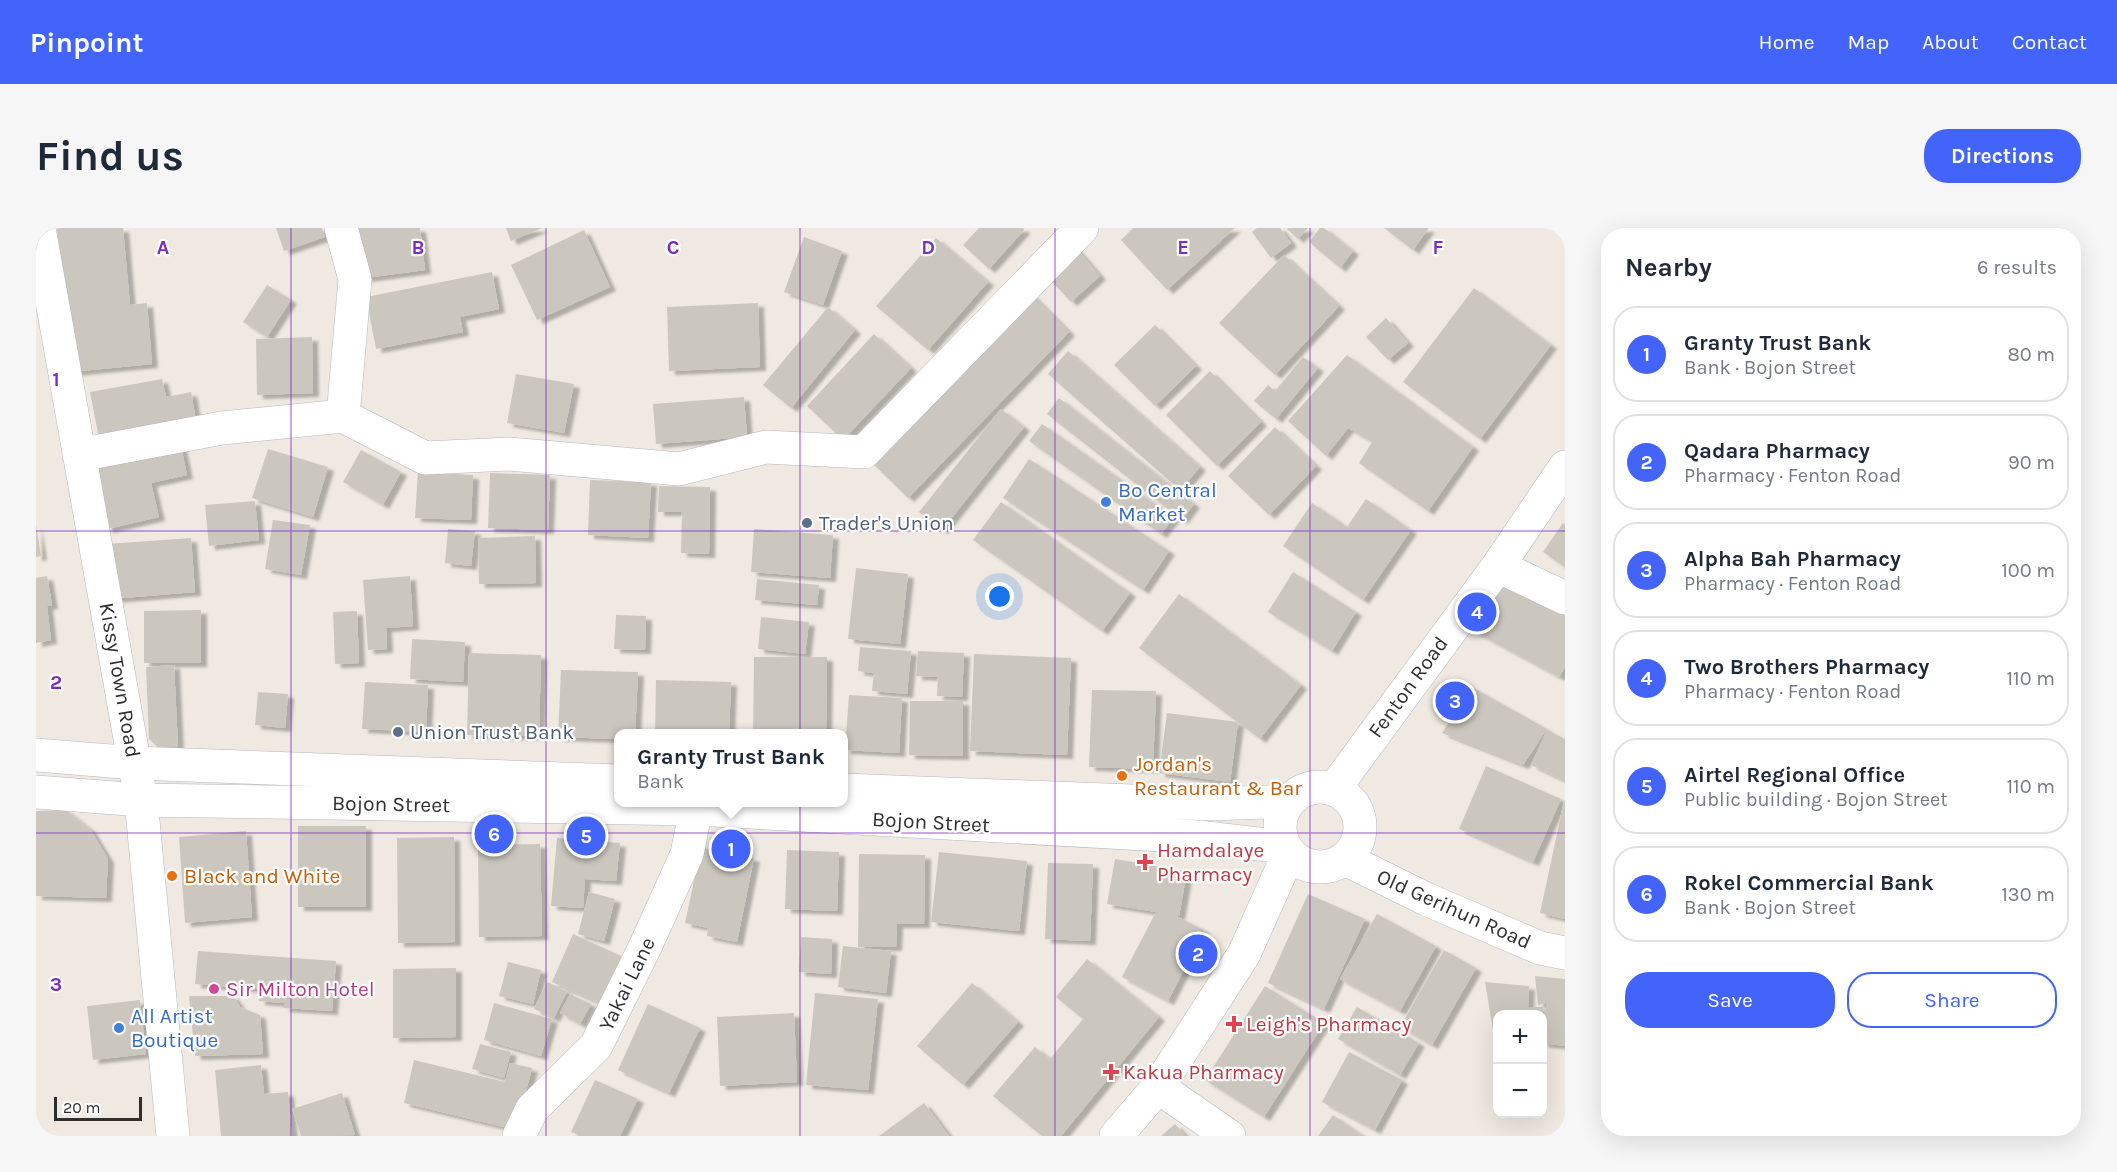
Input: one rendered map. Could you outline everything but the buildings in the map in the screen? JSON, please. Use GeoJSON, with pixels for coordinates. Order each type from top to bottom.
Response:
{"type":"FeatureCollection","features":[{"type":"Feature","properties":{"kind":"street","name":"Kissy Town Road"},"geometry":{"type":"LineString","coordinates":[[39,228],[141,800],[172,1136]]}},
{"type":"Feature","properties":{"kind":"street"},"geometry":{"type":"LineString","coordinates":[[341,228],[355,279],[344,416]]}},
{"type":"Feature","properties":{"kind":"street"},"geometry":{"type":"LineString","coordinates":[[79,455],[222,428],[344,416],[425,458],[509,454],[679,469],[766,447],[864,452],[1082,228]]}},
{"type":"Feature","properties":{"kind":"street","name":"Fenton Road"},"geometry":{"type":"LineString","coordinates":[[1334,789],[1498,566],[1565,467]]}},
{"type":"Feature","properties":{"kind":"street"},"geometry":{"type":"LineString","coordinates":[[1498,566],[1565,598]]}},
{"type":"Feature","properties":{"kind":"street","name":"Bojon Street"},"geometry":{"type":"LineString","coordinates":[[36,755],[135,763],[614,782]]}},
{"type":"Feature","properties":{"kind":"street"},"geometry":{"type":"LineString","coordinates":[[1313,788],[1334,789],[1352,801],[1360,821],[1358,842],[1345,859],[1333,865],[1312,867],[1300,862],[1287,850],[1280,827],[1282,814],[1289,801],[1300,792],[1313,788]]}},
{"type":"Feature","properties":{"kind":"street","name":"Bojon Street"},"geometry":{"type":"LineString","coordinates":[[848,790],[1211,804],[1289,801]]}},
{"type":"Feature","properties":{"kind":"street","name":"Bojon Street"},"geometry":{"type":"LineString","coordinates":[[36,792],[141,800],[696,809],[1198,837],[1287,850]]}},
{"type":"Feature","properties":{"kind":"street","name":"Yakai Lane"},"geometry":{"type":"LineString","coordinates":[[519,1136],[532,1109],[596,1046],[645,947],[687,854],[696,809]]}},
{"type":"Feature","properties":{"kind":"street"},"geometry":{"type":"LineString","coordinates":[[1116,1136],[1158,1087],[1244,954],[1287,850]]}},
{"type":"Feature","properties":{"kind":"street","name":"Old Gerihun Road"},"geometry":{"type":"LineString","coordinates":[[1345,859],[1426,899],[1540,948],[1565,952]]}},
{"type":"Feature","properties":{"kind":"street"},"geometry":{"type":"LineString","coordinates":[[1158,1087],[1229,1136]]}},
{"type":"Feature","properties":{"kind":"place","name":"Bo Central Market"},"geometry":{"type":"Point","coordinates":[1106,502]}},
{"type":"Feature","properties":{"kind":"place","name":"Trader's Union"},"geometry":{"type":"Point","coordinates":[807,523]}},
{"type":"Feature","properties":{"kind":"place","name":"Two Brothers Pharmacy"},"geometry":{"type":"Point","coordinates":[1477,612]}},
{"type":"Feature","properties":{"kind":"place","name":"Alpha Bah Pharmacy"},"geometry":{"type":"Point","coordinates":[1455,701]}},
{"type":"Feature","properties":{"kind":"place","name":"Union Trust Bank"},"geometry":{"type":"Point","coordinates":[398,732]}},
{"type":"Feature","properties":{"kind":"place","name":"Jordan's Restaurant & Bar"},"geometry":{"type":"Point","coordinates":[1122,776]}},
{"type":"Feature","properties":{"kind":"place","name":"Rokel Commercial Bank"},"geometry":{"type":"Point","coordinates":[494,834]}},
{"type":"Feature","properties":{"kind":"place","name":"Airtel Regional Office"},"geometry":{"type":"Point","coordinates":[586,836]}},
{"type":"Feature","properties":{"kind":"place","name":"Granty Trust Bank"},"geometry":{"type":"Point","coordinates":[731,849]}},
{"type":"Feature","properties":{"kind":"place","name":"Hamdalaye Pharmacy"},"geometry":{"type":"Point","coordinates":[1145,862]}},
{"type":"Feature","properties":{"kind":"place","name":"Black and White"},"geometry":{"type":"Point","coordinates":[172,876]}},
{"type":"Feature","properties":{"kind":"place","name":"Qadara Pharmacy"},"geometry":{"type":"Point","coordinates":[1198,954]}},
{"type":"Feature","properties":{"kind":"place","name":"Sir Milton Hotel"},"geometry":{"type":"Point","coordinates":[214,989]}},
{"type":"Feature","properties":{"kind":"place","name":"Leigh's Pharmacy"},"geometry":{"type":"Point","coordinates":[1234,1024]}},
{"type":"Feature","properties":{"kind":"place","name":"All Artist Boutique"},"geometry":{"type":"Point","coordinates":[119,1028]}},
{"type":"Feature","properties":{"kind":"place","name":"Kakua Pharmacy"},"geometry":{"type":"Point","coordinates":[1111,1072]}}]}
